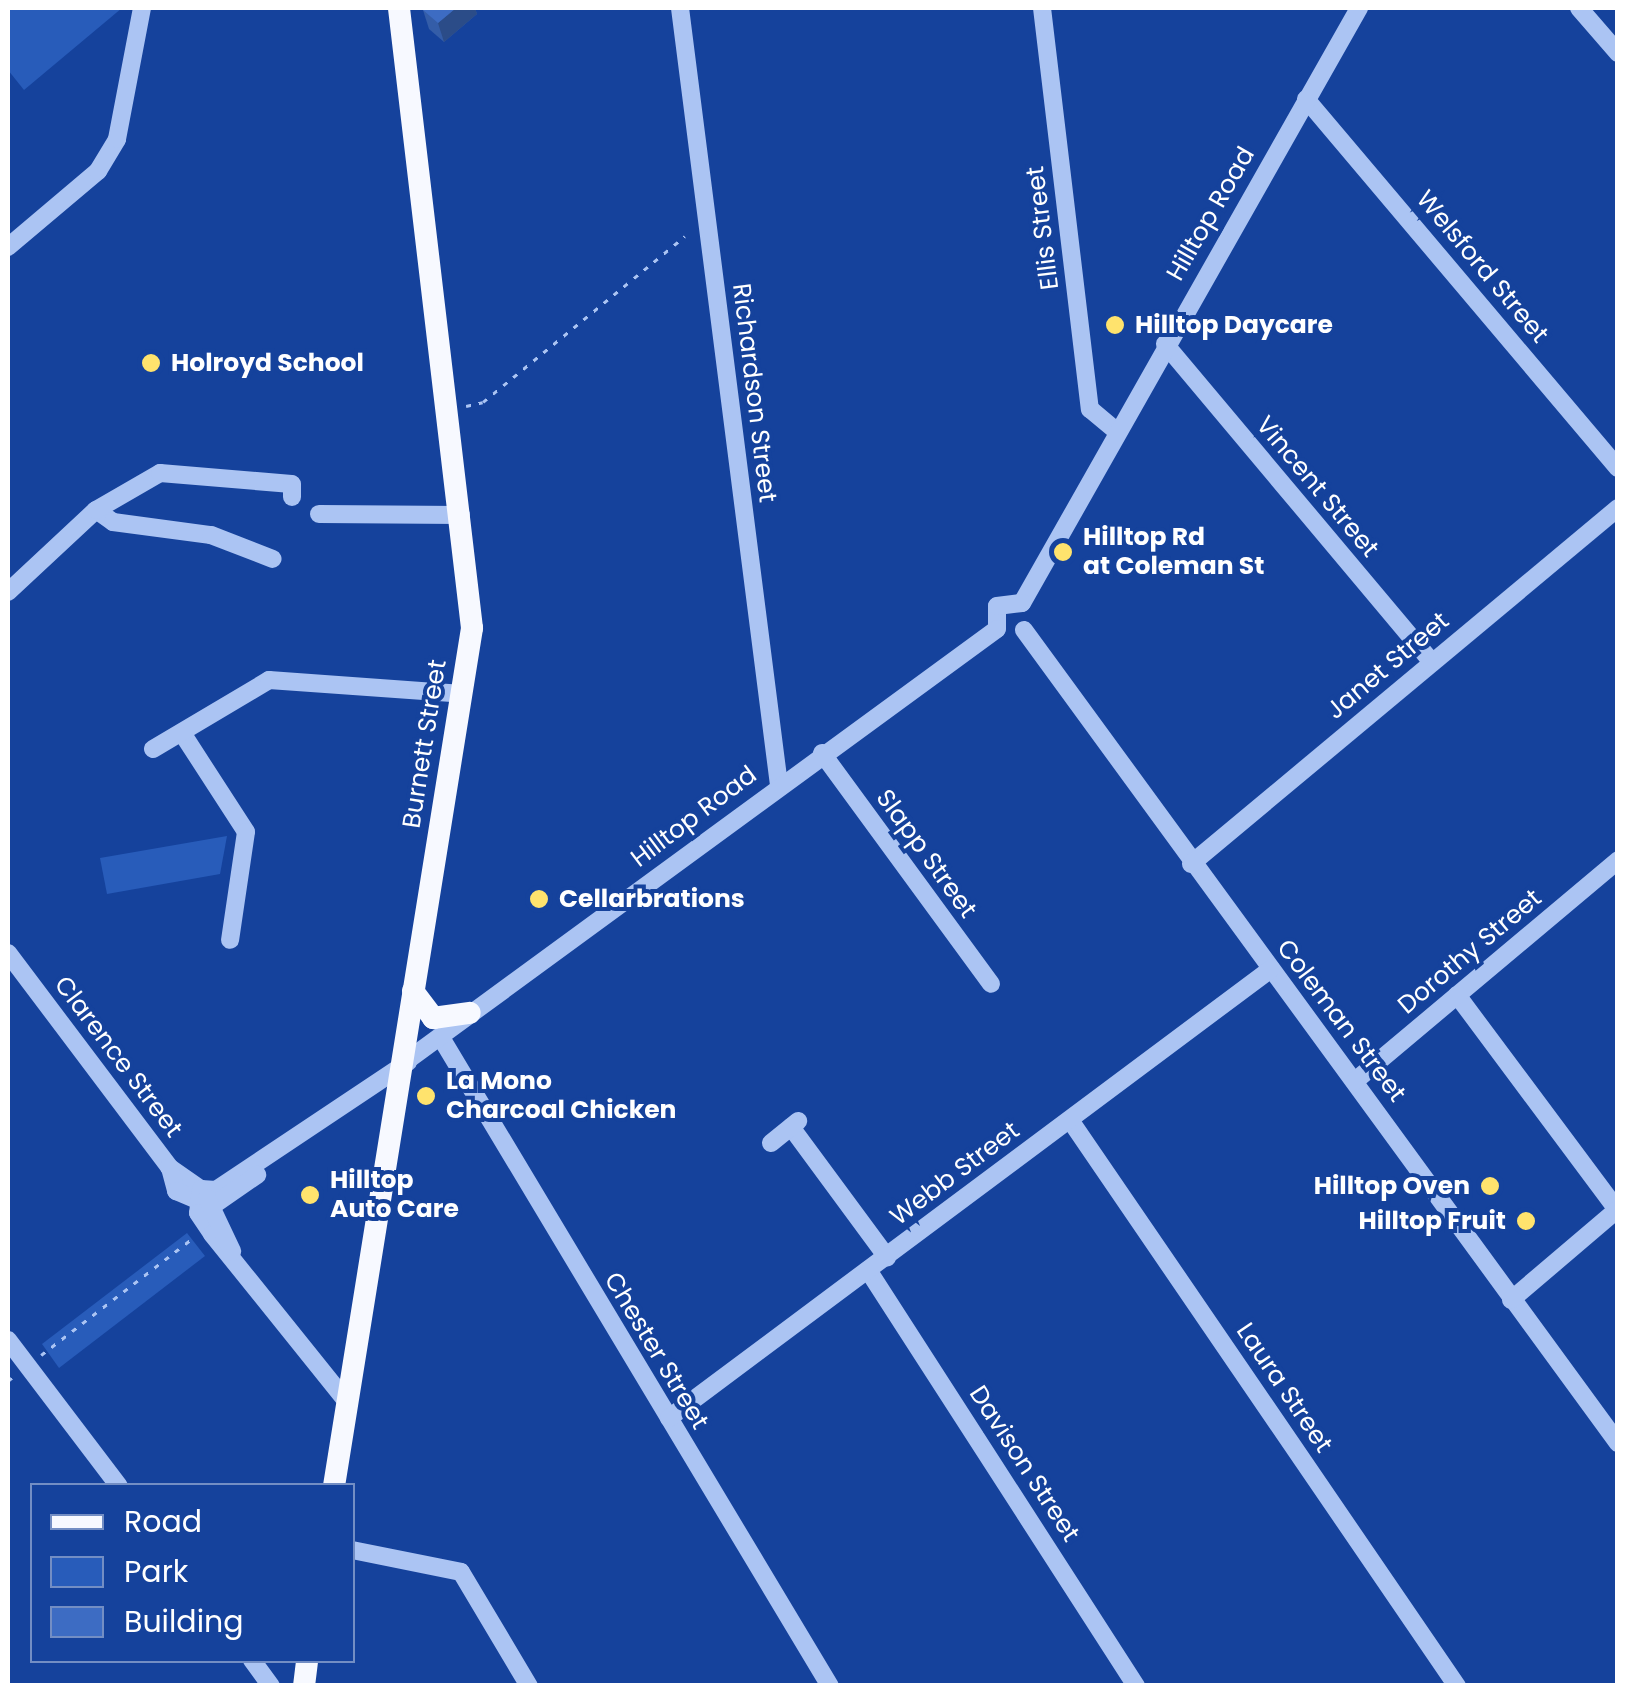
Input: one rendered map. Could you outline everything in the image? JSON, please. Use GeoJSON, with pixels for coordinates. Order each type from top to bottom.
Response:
{"type":"FeatureCollection","features":[{"type":"Feature","properties":{"kind":"main road","name":"Burnett Street"},"geometry":{"type":"LineString","coordinates":[[334,1483],[398,1067],[472,628],[399,8]]}},
{"type":"Feature","properties":{"kind":"main road"},"geometry":{"type":"LineString","coordinates":[[413,992],[433,1018],[470,1013]]}},
{"type":"Feature","properties":{"kind":"street"},"geometry":{"type":"LineString","coordinates":[[8,248],[98,172],[116,139],[142,8]]}},
{"type":"Feature","properties":{"kind":"street","name":"Richardson Street"},"geometry":{"type":"LineString","coordinates":[[680,8],[779,785]]}},
{"type":"Feature","properties":{"kind":"street","name":"Ellis Street"},"geometry":{"type":"LineString","coordinates":[[1042,8],[1090,409],[1115,430]]}},
{"type":"Feature","properties":{"kind":"street","name":"Hilltop Road"},"geometry":{"type":"LineString","coordinates":[[202,1197],[294,1141],[398,1067],[822,753],[997,629],[997,606],[1022,603],[1115,430],[1359,8]]}},
{"type":"Feature","properties":{"kind":"street"},"geometry":{"type":"LineString","coordinates":[[1579,8],[1618,53]]}},
{"type":"Feature","properties":{"kind":"street","name":"Welsford Street"},"geometry":{"type":"LineString","coordinates":[[1306,98],[1618,468]]}},
{"type":"Feature","properties":{"kind":"street","name":"Vincent Street"},"geometry":{"type":"LineString","coordinates":[[1165,344],[1432,662]]}},
{"type":"Feature","properties":{"kind":"street"},"geometry":{"type":"LineString","coordinates":[[8,592],[96,510],[160,473],[292,484],[292,497]]}},
{"type":"Feature","properties":{"kind":"street","name":"Janet Street"},"geometry":{"type":"LineString","coordinates":[[1191,864],[1618,508]]}},
{"type":"Feature","properties":{"kind":"street"},"geometry":{"type":"LineString","coordinates":[[96,510],[113,522],[211,534],[273,559]]}},
{"type":"Feature","properties":{"kind":"street"},"geometry":{"type":"LineString","coordinates":[[318,514],[461,515]]}},
{"type":"Feature","properties":{"kind":"street"},"geometry":{"type":"LineString","coordinates":[[997,629],[1024,630],[1022,603]]}},
{"type":"Feature","properties":{"kind":"street","name":"Coleman Street"},"geometry":{"type":"LineString","coordinates":[[1024,630],[1191,864],[1355,1081],[1618,1443]]}},
{"type":"Feature","properties":{"kind":"street"},"geometry":{"type":"LineString","coordinates":[[153,749],[184,736],[269,680],[462,694]]}},
{"type":"Feature","properties":{"kind":"street"},"geometry":{"type":"LineString","coordinates":[[184,736],[246,832],[230,940]]}},
{"type":"Feature","properties":{"kind":"street","name":"Slapp Street"},"geometry":{"type":"LineString","coordinates":[[822,753],[991,984]]}},
{"type":"Feature","properties":{"kind":"street","name":"Dorothy Street"},"geometry":{"type":"LineString","coordinates":[[1355,1081],[1618,860]]}},
{"type":"Feature","properties":{"kind":"street","name":"Clarence Street"},"geometry":{"type":"LineString","coordinates":[[8,952],[169,1167],[176,1191],[202,1197]]}},
{"type":"Feature","properties":{"kind":"street","name":"Webb Street"},"geometry":{"type":"LineString","coordinates":[[669,1418],[1271,969]]}},
{"type":"Feature","properties":{"kind":"street"},"geometry":{"type":"LineString","coordinates":[[1457,995],[1617,1209],[1511,1300]]}},
{"type":"Feature","properties":{"kind":"street","name":"Hilltop Road"},"geometry":{"type":"LineString","coordinates":[[398,1067],[443,1041],[470,1013]]}},
{"type":"Feature","properties":{"kind":"street","name":"Chester Street"},"geometry":{"type":"LineString","coordinates":[[443,1041],[459,1078],[830,1686]]}},
{"type":"Feature","properties":{"kind":"street","name":"Laura Street"},"geometry":{"type":"LineString","coordinates":[[1070,1120],[1457,1686]]}},
{"type":"Feature","properties":{"kind":"street"},"geometry":{"type":"LineString","coordinates":[[771,1143],[795,1124],[887,1256]]}},
{"type":"Feature","properties":{"kind":"street"},"geometry":{"type":"LineString","coordinates":[[202,1197],[233,1254],[348,1402]]}},
{"type":"Feature","properties":{"kind":"street","name":"Davison Street"},"geometry":{"type":"LineString","coordinates":[[868,1270],[1136,1686]]}},
{"type":"Feature","properties":{"kind":"street"},"geometry":{"type":"LineString","coordinates":[[8,1340],[116,1483]]}},
{"type":"Feature","properties":{"kind":"street"},"geometry":{"type":"LineString","coordinates":[[355,1551],[461,1572],[529,1686]]}},
{"type":"Feature","properties":{"kind":"street"},"geometry":{"type":"LineString","coordinates":[[254,1663],[271,1686]]}},
{"type":"Feature","properties":{"kind":"path"},"geometry":{"type":"LineString","coordinates":[[466,406],[483,402],[684,236]]}},
{"type":"Feature","properties":{"kind":"path"},"geometry":{"type":"LineString","coordinates":[[8,1381],[194,1238]]}},
{"type":"Feature","properties":{"kind":"green space"},"geometry":{"type":"Polygon","coordinates":[[[8,8],[122,8],[24,90],[8,70],[8,8]]]}},
{"type":"Feature","properties":{"kind":"green space"},"geometry":{"type":"Polygon","coordinates":[[[227,836],[220,874],[107,894],[100,858],[227,836]]]}},
{"type":"Feature","properties":{"kind":"green space"},"geometry":{"type":"Polygon","coordinates":[[[187,1233],[205,1256],[59,1368],[42,1344],[187,1233]]]}},
{"type":"Feature","properties":{"kind":"building"},"geometry":{"type":"Polygon","coordinates":[[[425,8],[456,8],[438,23],[425,8]]]}},
{"type":"Feature","properties":{"kind":"place","name":"Hilltop Daycare"},"geometry":{"type":"Point","coordinates":[1115,325]}},
{"type":"Feature","properties":{"kind":"place","name":"Holroyd School"},"geometry":{"type":"Point","coordinates":[151,363]}},
{"type":"Feature","properties":{"kind":"place","name":"Hilltop Rd at Coleman St"},"geometry":{"type":"Point","coordinates":[1063,552]}},
{"type":"Feature","properties":{"kind":"place","name":"Cellarbrations"},"geometry":{"type":"Point","coordinates":[539,899]}},
{"type":"Feature","properties":{"kind":"place","name":"La Mono Charcoal Chicken"},"geometry":{"type":"Point","coordinates":[426,1096]}},
{"type":"Feature","properties":{"kind":"place","name":"Hilltop Oven"},"geometry":{"type":"Point","coordinates":[1490,1186]}},
{"type":"Feature","properties":{"kind":"place","name":"Hilltop Auto Care"},"geometry":{"type":"Point","coordinates":[310,1195]}},
{"type":"Feature","properties":{"kind":"place","name":"Hilltop Fruit"},"geometry":{"type":"Point","coordinates":[1526,1221]}}]}
